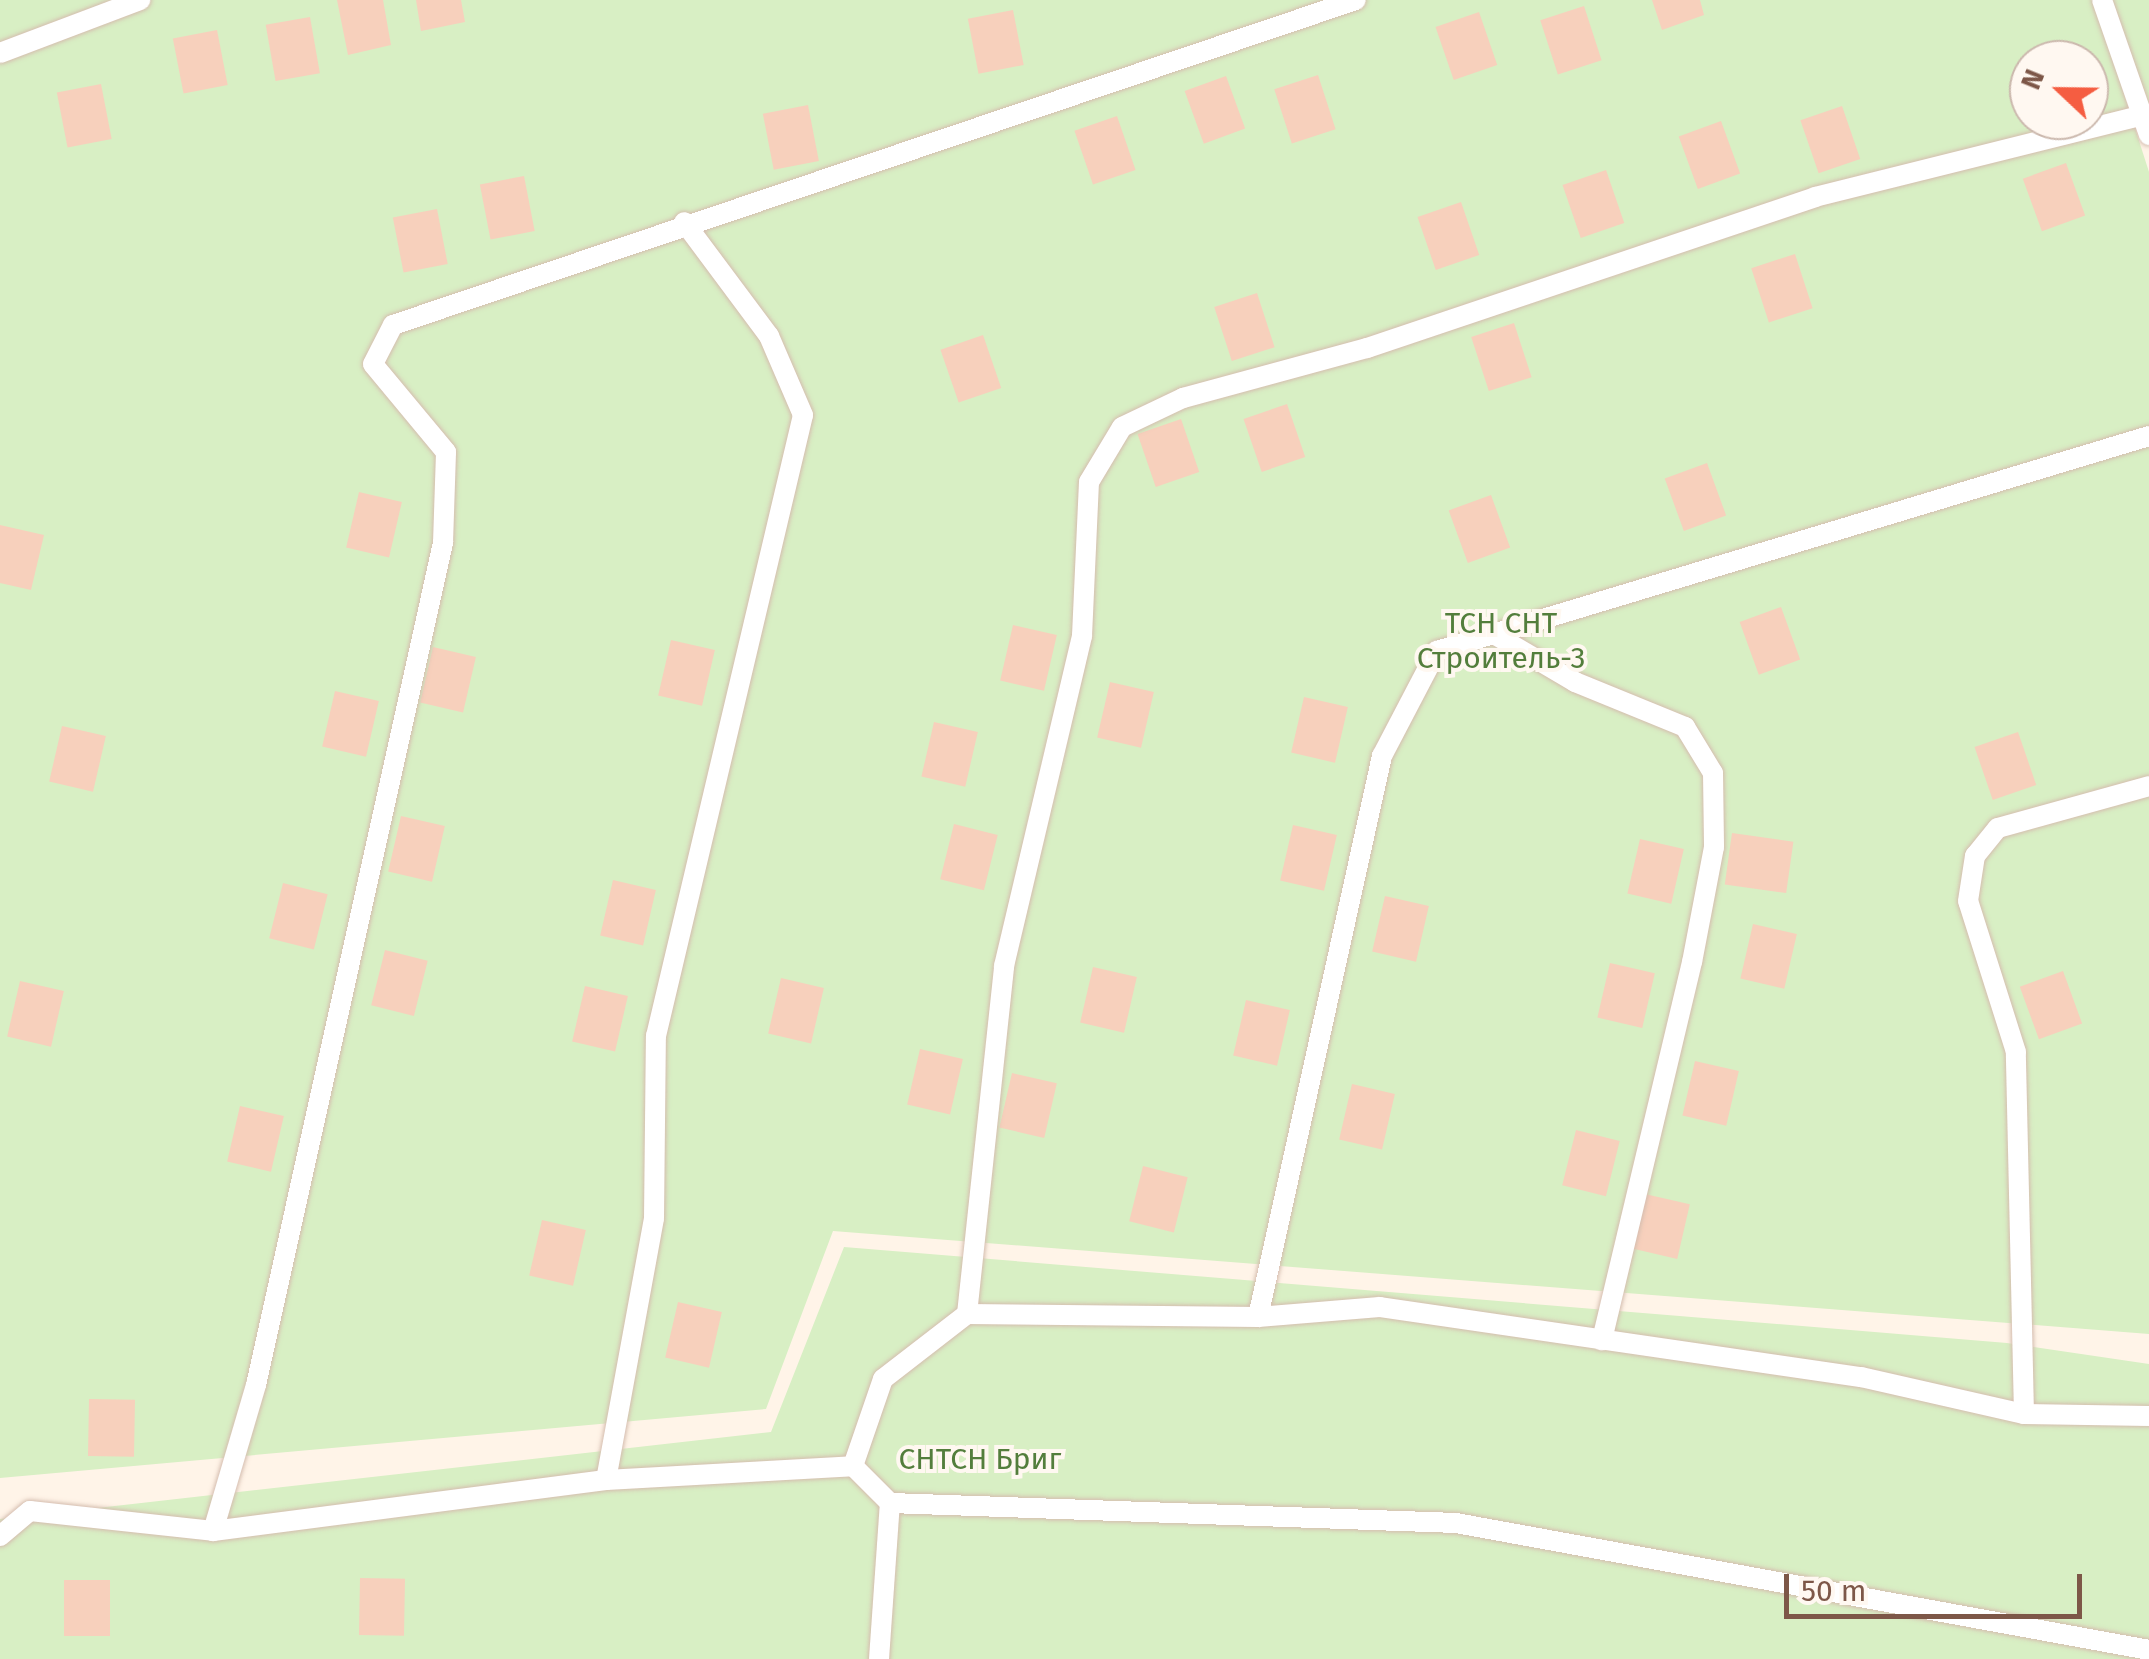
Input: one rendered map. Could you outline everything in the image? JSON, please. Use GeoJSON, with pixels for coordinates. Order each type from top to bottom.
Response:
{"type":"FeatureCollection","features":[{"type":"Feature","properties":{"kind":"lane"},"geometry":{"type":"LineString","coordinates":[[0,54],[140,0]]}},
{"type":"Feature","properties":{"kind":"lane"},"geometry":{"type":"LineString","coordinates":[[213,1531],[256,1385],[443,543],[446,452],[374,364],[393,325],[684,222],[1356,0]]}},
{"type":"Feature","properties":{"kind":"lane"},"geometry":{"type":"LineString","coordinates":[[967,1314],[1004,966],[1082,636],[1089,482],[1122,427],[1183,398],[1367,348],[1815,197],[2146,125],[2102,0]]}},
{"type":"Feature","properties":{"kind":"lane"},"geometry":{"type":"LineString","coordinates":[[606,1480],[654,1218],[656,1036],[802,414],[769,336],[684,222]]}},
{"type":"Feature","properties":{"kind":"lane"},"geometry":{"type":"LineString","coordinates":[[1258,1316],[1382,756],[1437,651],[1497,636],[1664,575],[2149,436]]}},
{"type":"Feature","properties":{"kind":"lane"},"geometry":{"type":"LineString","coordinates":[[1497,636],[1574,682],[1685,727],[1713,773],[1714,847],[1692,962],[1602,1340]]}},
{"type":"Feature","properties":{"kind":"lane"},"geometry":{"type":"LineString","coordinates":[[2024,1414],[2016,1052],[1968,901],[1975,856],[1998,828],[2149,786]]}},
{"type":"Feature","properties":{"kind":"lane"},"geometry":{"type":"LineString","coordinates":[[853,1466],[883,1380],[967,1314],[1258,1316],[1380,1308],[1861,1377],[2024,1414],[2149,1416]]}},
{"type":"Feature","properties":{"kind":"lane"},"geometry":{"type":"LineString","coordinates":[[0,1536],[30,1512],[213,1531],[606,1480],[853,1466],[890,1503],[1456,1523],[2149,1650]]}},
{"type":"Feature","properties":{"kind":"lane"},"geometry":{"type":"LineString","coordinates":[[879,1659],[890,1503]]}},
{"type":"Feature","properties":{"kind":"green space","name":"ТСН СНТ Строитель-3"},"geometry":{"type":"Polygon","coordinates":[[[0,0],[2094,0],[2107,40],[2009,40],[2009,140],[2109,140],[2109,47],[2149,172],[2149,1334],[833,1231],[766,1409],[0,1478],[0,0]]]}},
{"type":"Feature","properties":{"kind":"green space"},"geometry":{"type":"Polygon","coordinates":[[[2111,0],[2149,0],[2149,113],[2111,0]]]}},
{"type":"Feature","properties":{"kind":"green space","name":"СНТСН Бриг"},"geometry":{"type":"Polygon","coordinates":[[[844,1247],[2007,1343],[2149,1364],[2149,1659],[0,1659],[0,1519],[771,1432],[844,1247]]]}},
{"type":"Feature","properties":{"kind":"building"},"geometry":{"type":"Polygon","coordinates":[[[337,0],[383,0],[391,45],[348,55],[337,0]]]}},
{"type":"Feature","properties":{"kind":"building"},"geometry":{"type":"Polygon","coordinates":[[[416,0],[461,0],[465,22],[421,31],[416,0]]]}},
{"type":"Feature","properties":{"kind":"building"},"geometry":{"type":"Polygon","coordinates":[[[1652,0],[1700,0],[1704,15],[1662,30],[1652,0]]]}},
{"type":"Feature","properties":{"kind":"building"},"geometry":{"type":"Polygon","coordinates":[[[1584,6],[1602,60],[1558,74],[1540,20],[1584,6]]]}},
{"type":"Feature","properties":{"kind":"building"},"geometry":{"type":"Polygon","coordinates":[[[1013,10],[1024,65],[979,74],[968,19],[1013,10]]]}},
{"type":"Feature","properties":{"kind":"building"},"geometry":{"type":"Polygon","coordinates":[[[1479,12],[1497,65],[1454,80],[1436,27],[1479,12]]]}},
{"type":"Feature","properties":{"kind":"building"},"geometry":{"type":"Polygon","coordinates":[[[310,17],[320,73],[276,81],[266,25],[310,17]]]}},
{"type":"Feature","properties":{"kind":"building"},"geometry":{"type":"Polygon","coordinates":[[[217,30],[228,85],[184,94],[173,39],[217,30]]]}},
{"type":"Feature","properties":{"kind":"building"},"geometry":{"type":"Polygon","coordinates":[[[1318,75],[1336,129],[1292,143],[1274,89],[1318,75]]]}},
{"type":"Feature","properties":{"kind":"building"},"geometry":{"type":"Polygon","coordinates":[[[1226,76],[1245,129],[1204,144],[1185,91],[1226,76]]]}},
{"type":"Feature","properties":{"kind":"building"},"geometry":{"type":"Polygon","coordinates":[[[101,84],[112,139],[68,148],[57,93],[101,84]]]}},
{"type":"Feature","properties":{"kind":"building"},"geometry":{"type":"Polygon","coordinates":[[[808,105],[819,161],[774,170],[763,114],[808,105]]]}},
{"type":"Feature","properties":{"kind":"building"},"geometry":{"type":"Polygon","coordinates":[[[1842,106],[1860,159],[1819,173],[1800,120],[1842,106]]]}},
{"type":"Feature","properties":{"kind":"building"},"geometry":{"type":"Polygon","coordinates":[[[1117,116],[1136,170],[1093,185],[1074,131],[1117,116]]]}},
{"type":"Feature","properties":{"kind":"building"},"geometry":{"type":"Polygon","coordinates":[[[1721,121],[1740,174],[1698,189],[1679,136],[1721,121]]]}},
{"type":"Feature","properties":{"kind":"building"},"geometry":{"type":"Polygon","coordinates":[[[2066,163],[2085,216],[2042,231],[2023,179],[2066,163]]]}},
{"type":"Feature","properties":{"kind":"building"},"geometry":{"type":"Polygon","coordinates":[[[1606,170],[1624,223],[1581,238],[1563,185],[1606,170]]]}},
{"type":"Feature","properties":{"kind":"building"},"geometry":{"type":"Polygon","coordinates":[[[524,176],[535,231],[491,240],[480,185],[524,176]]]}},
{"type":"Feature","properties":{"kind":"building"},"geometry":{"type":"Polygon","coordinates":[[[1461,202],[1479,255],[1436,270],[1418,217],[1461,202]]]}},
{"type":"Feature","properties":{"kind":"building"},"geometry":{"type":"Polygon","coordinates":[[[437,209],[448,264],[404,273],[393,218],[437,209]]]}},
{"type":"Feature","properties":{"kind":"building"},"geometry":{"type":"Polygon","coordinates":[[[1795,254],[1813,308],[1769,322],[1751,268],[1795,254]]]}},
{"type":"Feature","properties":{"kind":"building"},"geometry":{"type":"Polygon","coordinates":[[[1257,293],[1275,347],[1232,361],[1214,307],[1257,293]]]}},
{"type":"Feature","properties":{"kind":"building"},"geometry":{"type":"Polygon","coordinates":[[[1514,323],[1532,377],[1489,391],[1471,337],[1514,323]]]}},
{"type":"Feature","properties":{"kind":"building"},"geometry":{"type":"Polygon","coordinates":[[[983,335],[1001,388],[959,403],[940,350],[983,335]]]}},
{"type":"Feature","properties":{"kind":"building"},"geometry":{"type":"Polygon","coordinates":[[[1287,404],[1305,457],[1262,472],[1244,419],[1287,404]]]}},
{"type":"Feature","properties":{"kind":"building"},"geometry":{"type":"Polygon","coordinates":[[[1181,419],[1199,472],[1156,487],[1138,434],[1181,419]]]}},
{"type":"Feature","properties":{"kind":"building"},"geometry":{"type":"Polygon","coordinates":[[[1707,463],[1726,516],[1684,531],[1665,478],[1707,463]]]}},
{"type":"Feature","properties":{"kind":"building"},"geometry":{"type":"Polygon","coordinates":[[[359,492],[402,502],[389,557],[346,548],[359,492]]]}},
{"type":"Feature","properties":{"kind":"building"},"geometry":{"type":"Polygon","coordinates":[[[1491,495],[1510,548],[1468,563],[1449,510],[1491,495]]]}},
{"type":"Feature","properties":{"kind":"building"},"geometry":{"type":"Polygon","coordinates":[[[0,525],[44,535],[31,590],[0,583],[0,525]]]}},
{"type":"Feature","properties":{"kind":"building"},"geometry":{"type":"Polygon","coordinates":[[[1781,607],[1800,660],[1759,675],[1740,622],[1781,607]]]}},
{"type":"Feature","properties":{"kind":"building"},"geometry":{"type":"Polygon","coordinates":[[[1013,625],[1057,635],[1044,691],[1000,681],[1013,625]]]}},
{"type":"Feature","properties":{"kind":"building"},"geometry":{"type":"Polygon","coordinates":[[[671,640],[715,650],[702,706],[658,696],[671,640]]]}},
{"type":"Feature","properties":{"kind":"building"},"geometry":{"type":"Polygon","coordinates":[[[433,647],[476,657],[463,712],[420,703],[433,647]]]}},
{"type":"Feature","properties":{"kind":"building"},"geometry":{"type":"Polygon","coordinates":[[[1110,682],[1154,692],[1141,748],[1097,738],[1110,682]]]}},
{"type":"Feature","properties":{"kind":"building"},"geometry":{"type":"Polygon","coordinates":[[[335,691],[379,701],[366,757],[322,747],[335,691]]]}},
{"type":"Feature","properties":{"kind":"building"},"geometry":{"type":"Polygon","coordinates":[[[1304,697],[1348,707],[1335,763],[1291,753],[1304,697]]]}},
{"type":"Feature","properties":{"kind":"building"},"geometry":{"type":"Polygon","coordinates":[[[934,722],[978,732],[965,787],[921,777],[934,722]]]}},
{"type":"Feature","properties":{"kind":"building"},"geometry":{"type":"Polygon","coordinates":[[[62,726],[106,736],[93,792],[49,782],[62,726]]]}},
{"type":"Feature","properties":{"kind":"building"},"geometry":{"type":"Polygon","coordinates":[[[2018,732],[2036,785],[1993,800],[1975,747],[2018,732]]]}},
{"type":"Feature","properties":{"kind":"building"},"geometry":{"type":"Polygon","coordinates":[[[401,816],[445,826],[432,882],[388,872],[401,816]]]}},
{"type":"Feature","properties":{"kind":"building"},"geometry":{"type":"Polygon","coordinates":[[[954,824],[998,835],[984,890],[940,879],[954,824]]]}},
{"type":"Feature","properties":{"kind":"building"},"geometry":{"type":"Polygon","coordinates":[[[1293,825],[1337,835],[1324,891],[1280,881],[1293,825]]]}},
{"type":"Feature","properties":{"kind":"building"},"geometry":{"type":"Polygon","coordinates":[[[1732,833],[1793,842],[1786,893],[1725,884],[1732,833]]]}},
{"type":"Feature","properties":{"kind":"building"},"geometry":{"type":"Polygon","coordinates":[[[1640,839],[1684,849],[1671,904],[1627,894],[1640,839]]]}},
{"type":"Feature","properties":{"kind":"building"},"geometry":{"type":"Polygon","coordinates":[[[613,880],[656,890],[643,945],[600,936],[613,880]]]}},
{"type":"Feature","properties":{"kind":"building"},"geometry":{"type":"Polygon","coordinates":[[[283,883],[328,894],[314,949],[269,938],[283,883]]]}},
{"type":"Feature","properties":{"kind":"building"},"geometry":{"type":"Polygon","coordinates":[[[1385,896],[1429,906],[1416,962],[1372,952],[1385,896]]]}},
{"type":"Feature","properties":{"kind":"building"},"geometry":{"type":"Polygon","coordinates":[[[1753,924],[1797,934],[1784,989],[1740,979],[1753,924]]]}},
{"type":"Feature","properties":{"kind":"building"},"geometry":{"type":"Polygon","coordinates":[[[385,950],[428,961],[414,1016],[371,1005],[385,950]]]}},
{"type":"Feature","properties":{"kind":"building"},"geometry":{"type":"Polygon","coordinates":[[[1610,963],[1655,973],[1642,1028],[1597,1018],[1610,963]]]}},
{"type":"Feature","properties":{"kind":"building"},"geometry":{"type":"Polygon","coordinates":[[[1093,967],[1137,977],[1124,1033],[1080,1023],[1093,967]]]}},
{"type":"Feature","properties":{"kind":"building"},"geometry":{"type":"Polygon","coordinates":[[[2063,971],[2082,1024],[2039,1039],[2020,987],[2063,971]]]}},
{"type":"Feature","properties":{"kind":"building"},"geometry":{"type":"Polygon","coordinates":[[[781,978],[824,988],[811,1043],[768,1034],[781,978]]]}},
{"type":"Feature","properties":{"kind":"building"},"geometry":{"type":"Polygon","coordinates":[[[20,981],[64,991],[51,1047],[7,1037],[20,981]]]}},
{"type":"Feature","properties":{"kind":"building"},"geometry":{"type":"Polygon","coordinates":[[[585,986],[628,996],[615,1051],[572,1042],[585,986]]]}},
{"type":"Feature","properties":{"kind":"building"},"geometry":{"type":"Polygon","coordinates":[[[1246,1000],[1290,1010],[1277,1066],[1233,1056],[1246,1000]]]}},
{"type":"Feature","properties":{"kind":"building"},"geometry":{"type":"Polygon","coordinates":[[[920,1049],[963,1059],[950,1114],[907,1105],[920,1049]]]}},
{"type":"Feature","properties":{"kind":"building"},"geometry":{"type":"Polygon","coordinates":[[[1695,1061],[1739,1071],[1726,1126],[1682,1116],[1695,1061]]]}},
{"type":"Feature","properties":{"kind":"building"},"geometry":{"type":"Polygon","coordinates":[[[1012,1073],[1057,1083],[1044,1138],[999,1128],[1012,1073]]]}},
{"type":"Feature","properties":{"kind":"building"},"geometry":{"type":"Polygon","coordinates":[[[1352,1084],[1395,1094],[1382,1149],[1339,1140],[1352,1084]]]}},
{"type":"Feature","properties":{"kind":"building"},"geometry":{"type":"Polygon","coordinates":[[[240,1106],[284,1116],[271,1172],[227,1162],[240,1106]]]}},
{"type":"Feature","properties":{"kind":"building"},"geometry":{"type":"Polygon","coordinates":[[[1576,1130],[1620,1141],[1606,1196],[1562,1185],[1576,1130]]]}},
{"type":"Feature","properties":{"kind":"building"},"geometry":{"type":"Polygon","coordinates":[[[1143,1166],[1188,1177],[1174,1232],[1129,1221],[1143,1166]]]}},
{"type":"Feature","properties":{"kind":"building"},"geometry":{"type":"Polygon","coordinates":[[[1645,1194],[1690,1204],[1677,1259],[1632,1249],[1645,1194]]]}},
{"type":"Feature","properties":{"kind":"building"},"geometry":{"type":"Polygon","coordinates":[[[542,1220],[586,1230],[573,1286],[529,1276],[542,1220]]]}},
{"type":"Feature","properties":{"kind":"building"},"geometry":{"type":"Polygon","coordinates":[[[678,1302],[722,1312],[709,1368],[665,1358],[678,1302]]]}},
{"type":"Feature","properties":{"kind":"building"},"geometry":{"type":"Polygon","coordinates":[[[89,1399],[135,1400],[134,1457],[88,1456],[89,1399]]]}},
{"type":"Feature","properties":{"kind":"building"},"geometry":{"type":"Polygon","coordinates":[[[360,1578],[405,1579],[404,1636],[359,1635],[360,1578]]]}},
{"type":"Feature","properties":{"kind":"building"},"geometry":{"type":"Polygon","coordinates":[[[64,1580],[110,1580],[110,1636],[64,1636],[64,1580]]]}}]}
